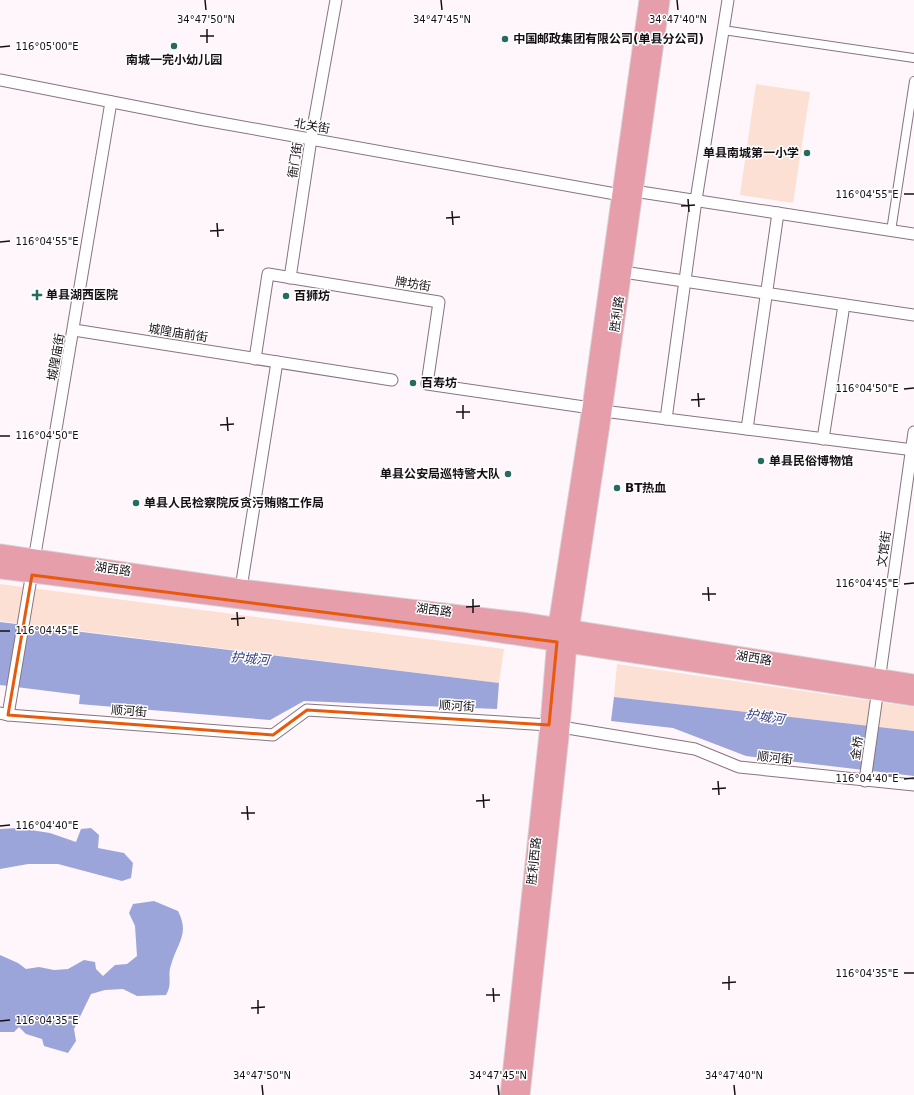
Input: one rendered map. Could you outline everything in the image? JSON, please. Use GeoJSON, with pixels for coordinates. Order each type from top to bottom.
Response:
{"type":"FeatureCollection","features":[{"type":"Feature","properties":{"kind":"main road","name":"胜利路"},"geometry":{"type":"LineString","coordinates":[[563,635],[597,409],[627,193],[648,0]]}},
{"type":"Feature","properties":{"kind":"main road","name":"胜利路"},"geometry":{"type":"LineString","coordinates":[[597,409],[623,272],[627,193],[661,0]]}},
{"type":"Feature","properties":{"kind":"main road","name":"湖西路"},"geometry":{"type":"LineString","coordinates":[[0,553],[34,566],[449,626],[563,635]]}},
{"type":"Feature","properties":{"kind":"main road","name":"湖西路"},"geometry":{"type":"LineString","coordinates":[[0,570],[34,566],[241,588],[563,635],[879,684],[914,683]]}},
{"type":"Feature","properties":{"kind":"main road","name":"胜利西路"},"geometry":{"type":"LineString","coordinates":[[521,1095],[563,635]]}},
{"type":"Feature","properties":{"kind":"main road","name":"湖西路"},"geometry":{"type":"LineString","coordinates":[[879,684],[914,697]]}},
{"type":"Feature","properties":{"kind":"main road","name":"胜利西路"},"geometry":{"type":"LineString","coordinates":[[509,1095],[555,726]]}},
{"type":"Feature","properties":{"kind":"street","name":"衙门街"},"geometry":{"type":"LineString","coordinates":[[290,278],[311,139],[336,0]]}},
{"type":"Feature","properties":{"kind":"street"},"geometry":{"type":"LineString","coordinates":[[666,419],[696,200],[728,0]]}},
{"type":"Feature","properties":{"kind":"street"},"geometry":{"type":"LineString","coordinates":[[723,30],[914,58]]}},
{"type":"Feature","properties":{"kind":"street","name":"北关街"},"geometry":{"type":"LineString","coordinates":[[0,80],[311,139],[627,193],[696,200],[914,234]]}},
{"type":"Feature","properties":{"kind":"street"},"geometry":{"type":"LineString","coordinates":[[891,231],[910,134],[914,81]]}},
{"type":"Feature","properties":{"kind":"street","name":"城隍庙街"},"geometry":{"type":"LineString","coordinates":[[4,714],[12,697],[111,102]]}},
{"type":"Feature","properties":{"kind":"street"},"geometry":{"type":"LineString","coordinates":[[747,429],[778,213]]}},
{"type":"Feature","properties":{"kind":"street"},"geometry":{"type":"LineString","coordinates":[[623,272],[914,315]]}},
{"type":"Feature","properties":{"kind":"street","name":"牌坊街"},"geometry":{"type":"LineString","coordinates":[[255,359],[268,274],[439,302],[427,384],[597,409]]}},
{"type":"Feature","properties":{"kind":"street"},"geometry":{"type":"LineString","coordinates":[[823,439],[844,305]]}},
{"type":"Feature","properties":{"kind":"street","name":"城隍庙前街"},"geometry":{"type":"LineString","coordinates":[[74,330],[392,380]]}},
{"type":"Feature","properties":{"kind":"street"},"geometry":{"type":"LineString","coordinates":[[241,588],[277,362]]}},
{"type":"Feature","properties":{"kind":"street"},"geometry":{"type":"LineString","coordinates":[[597,409],[913,450]]}},
{"type":"Feature","properties":{"kind":"street","name":"文馆街"},"geometry":{"type":"LineString","coordinates":[[874,718],[913,450],[914,432]]}},
{"type":"Feature","properties":{"kind":"street","name":"顺河街"},"geometry":{"type":"LineString","coordinates":[[4,714],[273,734],[307,710],[555,726],[695,749],[739,767],[914,785]]}},
{"type":"Feature","properties":{"kind":"street","name":"金桥"},"geometry":{"type":"LineString","coordinates":[[865,781],[874,718]]}},
{"type":"Feature","properties":{"kind":"highlighted area"},"geometry":{"type":"Polygon","coordinates":[[[32,575],[557,642],[549,725],[307,710],[273,735],[8,715],[32,575]]]}},
{"type":"Feature","properties":{"kind":"shaded area"},"geometry":{"type":"Polygon","coordinates":[[[756,84],[810,92],[793,203],[740,195],[756,84]]]}},
{"type":"Feature","properties":{"kind":"shaded area"},"geometry":{"type":"Polygon","coordinates":[[[0,584],[504,649],[499,683],[0,621],[0,584]]]}},
{"type":"Feature","properties":{"kind":"shaded area"},"geometry":{"type":"Polygon","coordinates":[[[617,664],[914,707],[914,731],[614,697],[617,664]]]}},
{"type":"Feature","properties":{"kind":"water","name":"护城河"},"geometry":{"type":"Polygon","coordinates":[[[0,622],[499,683],[497,709],[304,701],[270,720],[79,704],[80,695],[0,685],[0,622]]]}},
{"type":"Feature","properties":{"kind":"water","name":"护城河"},"geometry":{"type":"Polygon","coordinates":[[[614,697],[914,731],[914,776],[746,756],[673,728],[611,721],[614,697]]]}},
{"type":"Feature","properties":{"kind":"water"},"geometry":{"type":"Polygon","coordinates":[[[18,828],[50,833],[76,842],[81,829],[91,828],[99,835],[98,848],[124,853],[133,863],[131,878],[122,881],[58,864],[28,864],[0,869],[0,829],[18,828]]]}},
{"type":"Feature","properties":{"kind":"water"},"geometry":{"type":"Polygon","coordinates":[[[154,901],[178,911],[183,926],[183,932],[170,969],[169,987],[166,995],[137,996],[123,989],[105,990],[91,994],[74,1029],[76,1041],[68,1053],[44,1046],[42,1039],[26,1034],[19,1027],[14,1032],[0,1032],[0,955],[18,963],[26,969],[39,967],[54,970],[68,969],[84,960],[95,962],[96,969],[103,976],[115,965],[127,964],[137,956],[135,926],[129,913],[133,904],[154,901]]]}},
{"type":"Feature","properties":{"kind":"place","name":"中国邮政集团有限公司(单县分公司)"},"geometry":{"type":"Point","coordinates":[505,39]}},
{"type":"Feature","properties":{"kind":"place","name":"南城一完小幼儿园"},"geometry":{"type":"Point","coordinates":[174,46]}},
{"type":"Feature","properties":{"kind":"place","name":"单县南城第一小学"},"geometry":{"type":"Point","coordinates":[807,153]}},
{"type":"Feature","properties":{"kind":"place","name":"单县湖西医院"},"geometry":{"type":"Point","coordinates":[37,295]}},
{"type":"Feature","properties":{"kind":"place","name":"百狮坊"},"geometry":{"type":"Point","coordinates":[286,296]}},
{"type":"Feature","properties":{"kind":"place","name":"百寿坊"},"geometry":{"type":"Point","coordinates":[413,383]}},
{"type":"Feature","properties":{"kind":"place","name":"单县民俗博物馆"},"geometry":{"type":"Point","coordinates":[761,461]}},
{"type":"Feature","properties":{"kind":"place","name":"单县公安局巡特警大队"},"geometry":{"type":"Point","coordinates":[508,474]}},
{"type":"Feature","properties":{"kind":"place","name":"BT热血"},"geometry":{"type":"Point","coordinates":[617,488]}},
{"type":"Feature","properties":{"kind":"place","name":"单县人民检察院反贪污贿赂工作局"},"geometry":{"type":"Point","coordinates":[136,503]}}]}
